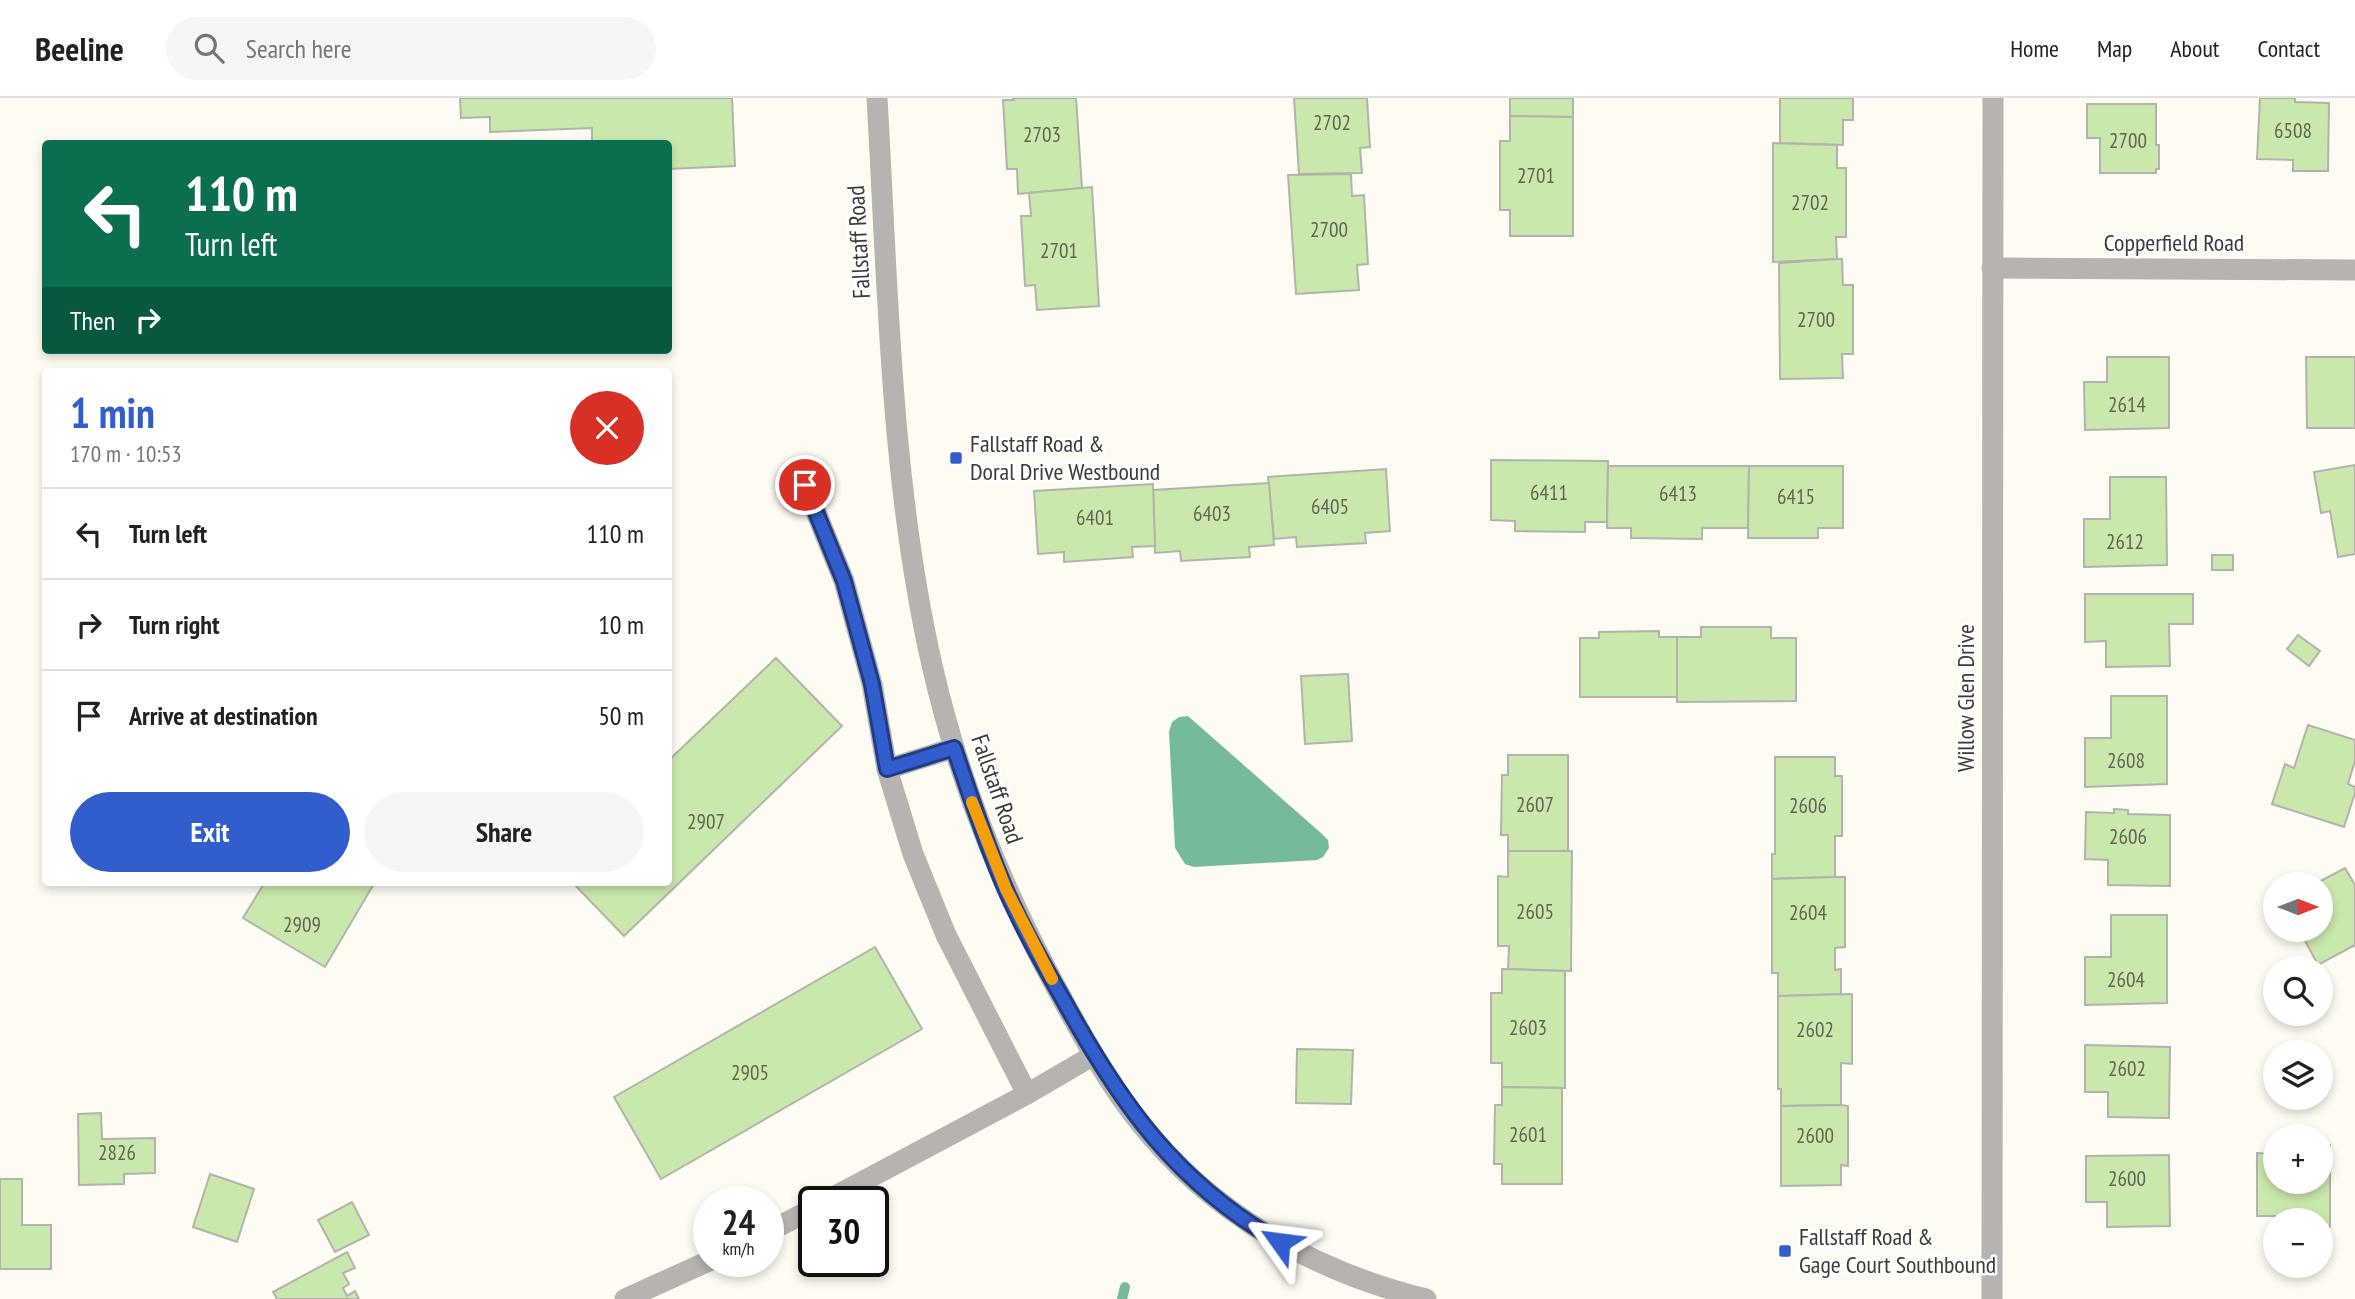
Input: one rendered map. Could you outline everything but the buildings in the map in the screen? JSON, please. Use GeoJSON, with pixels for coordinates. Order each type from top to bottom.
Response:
{"type":"FeatureCollection","features":[{"type":"Feature","properties":{"kind":"street","name":"Fallstaff Road"},"geometry":{"type":"LineString","coordinates":[[877,98],[896,413],[905,510],[917,591],[932,666],[954,748],[979,822],[1006,889],[1094,1055],[1140,1124],[1180,1167],[1217,1201],[1259,1231],[1340,1273],[1382,1288],[1426,1299]]}},
{"type":"Feature","properties":{"kind":"street","name":"Willow Glen Drive"},"geometry":{"type":"LineString","coordinates":[[1992,1299],[1993,98]]}},
{"type":"Feature","properties":{"kind":"street","name":"Copperfield Road"},"geometry":{"type":"LineString","coordinates":[[1992,268],[2355,270]]}},
{"type":"Feature","properties":{"kind":"street"},"geometry":{"type":"LineString","coordinates":[[805,485],[844,581],[872,684],[887,769],[913,855],[946,935],[1027,1094]]}},
{"type":"Feature","properties":{"kind":"street"},"geometry":{"type":"LineString","coordinates":[[887,769],[954,748]]}},
{"type":"Feature","properties":{"kind":"street"},"geometry":{"type":"LineString","coordinates":[[854,1186],[1027,1094],[1094,1055]]}},
{"type":"Feature","properties":{"kind":"street"},"geometry":{"type":"LineString","coordinates":[[625,1299],[693,1268]]}},
{"type":"Feature","properties":{"kind":"shaded area"},"geometry":{"type":"Polygon","coordinates":[[[1188,716],[1328,840],[1329,848],[1323,857],[1317,860],[1194,867],[1185,864],[1175,848],[1169,732],[1172,722],[1179,717],[1188,716]]]}},
{"type":"Feature","properties":{"kind":"waterway"},"geometry":{"type":"LineString","coordinates":[[1122,1299],[1125,1287]]}},
{"type":"Feature","properties":{"kind":"slow traffic"},"geometry":{"type":"LineString","coordinates":[[972,802],[1006,889],[1052,979]]}},
{"type":"Feature","properties":{"kind":"place","name":"Fallstaff Road & Doral Drive Westbound"},"geometry":{"type":"Point","coordinates":[956,458]}},
{"type":"Feature","properties":{"kind":"place","name":"Fallstaff Road & Gage Court Southbound"},"geometry":{"type":"Point","coordinates":[1785,1251]}},
{"type":"Feature","properties":{"kind":"route"},"geometry":{"type":"LineString","coordinates":[[805,485],[844,581],[872,684],[887,769],[954,748],[979,822],[1006,889],[1094,1055],[1140,1124],[1180,1167],[1217,1201],[1259,1231],[1280,1242]]}}]}
